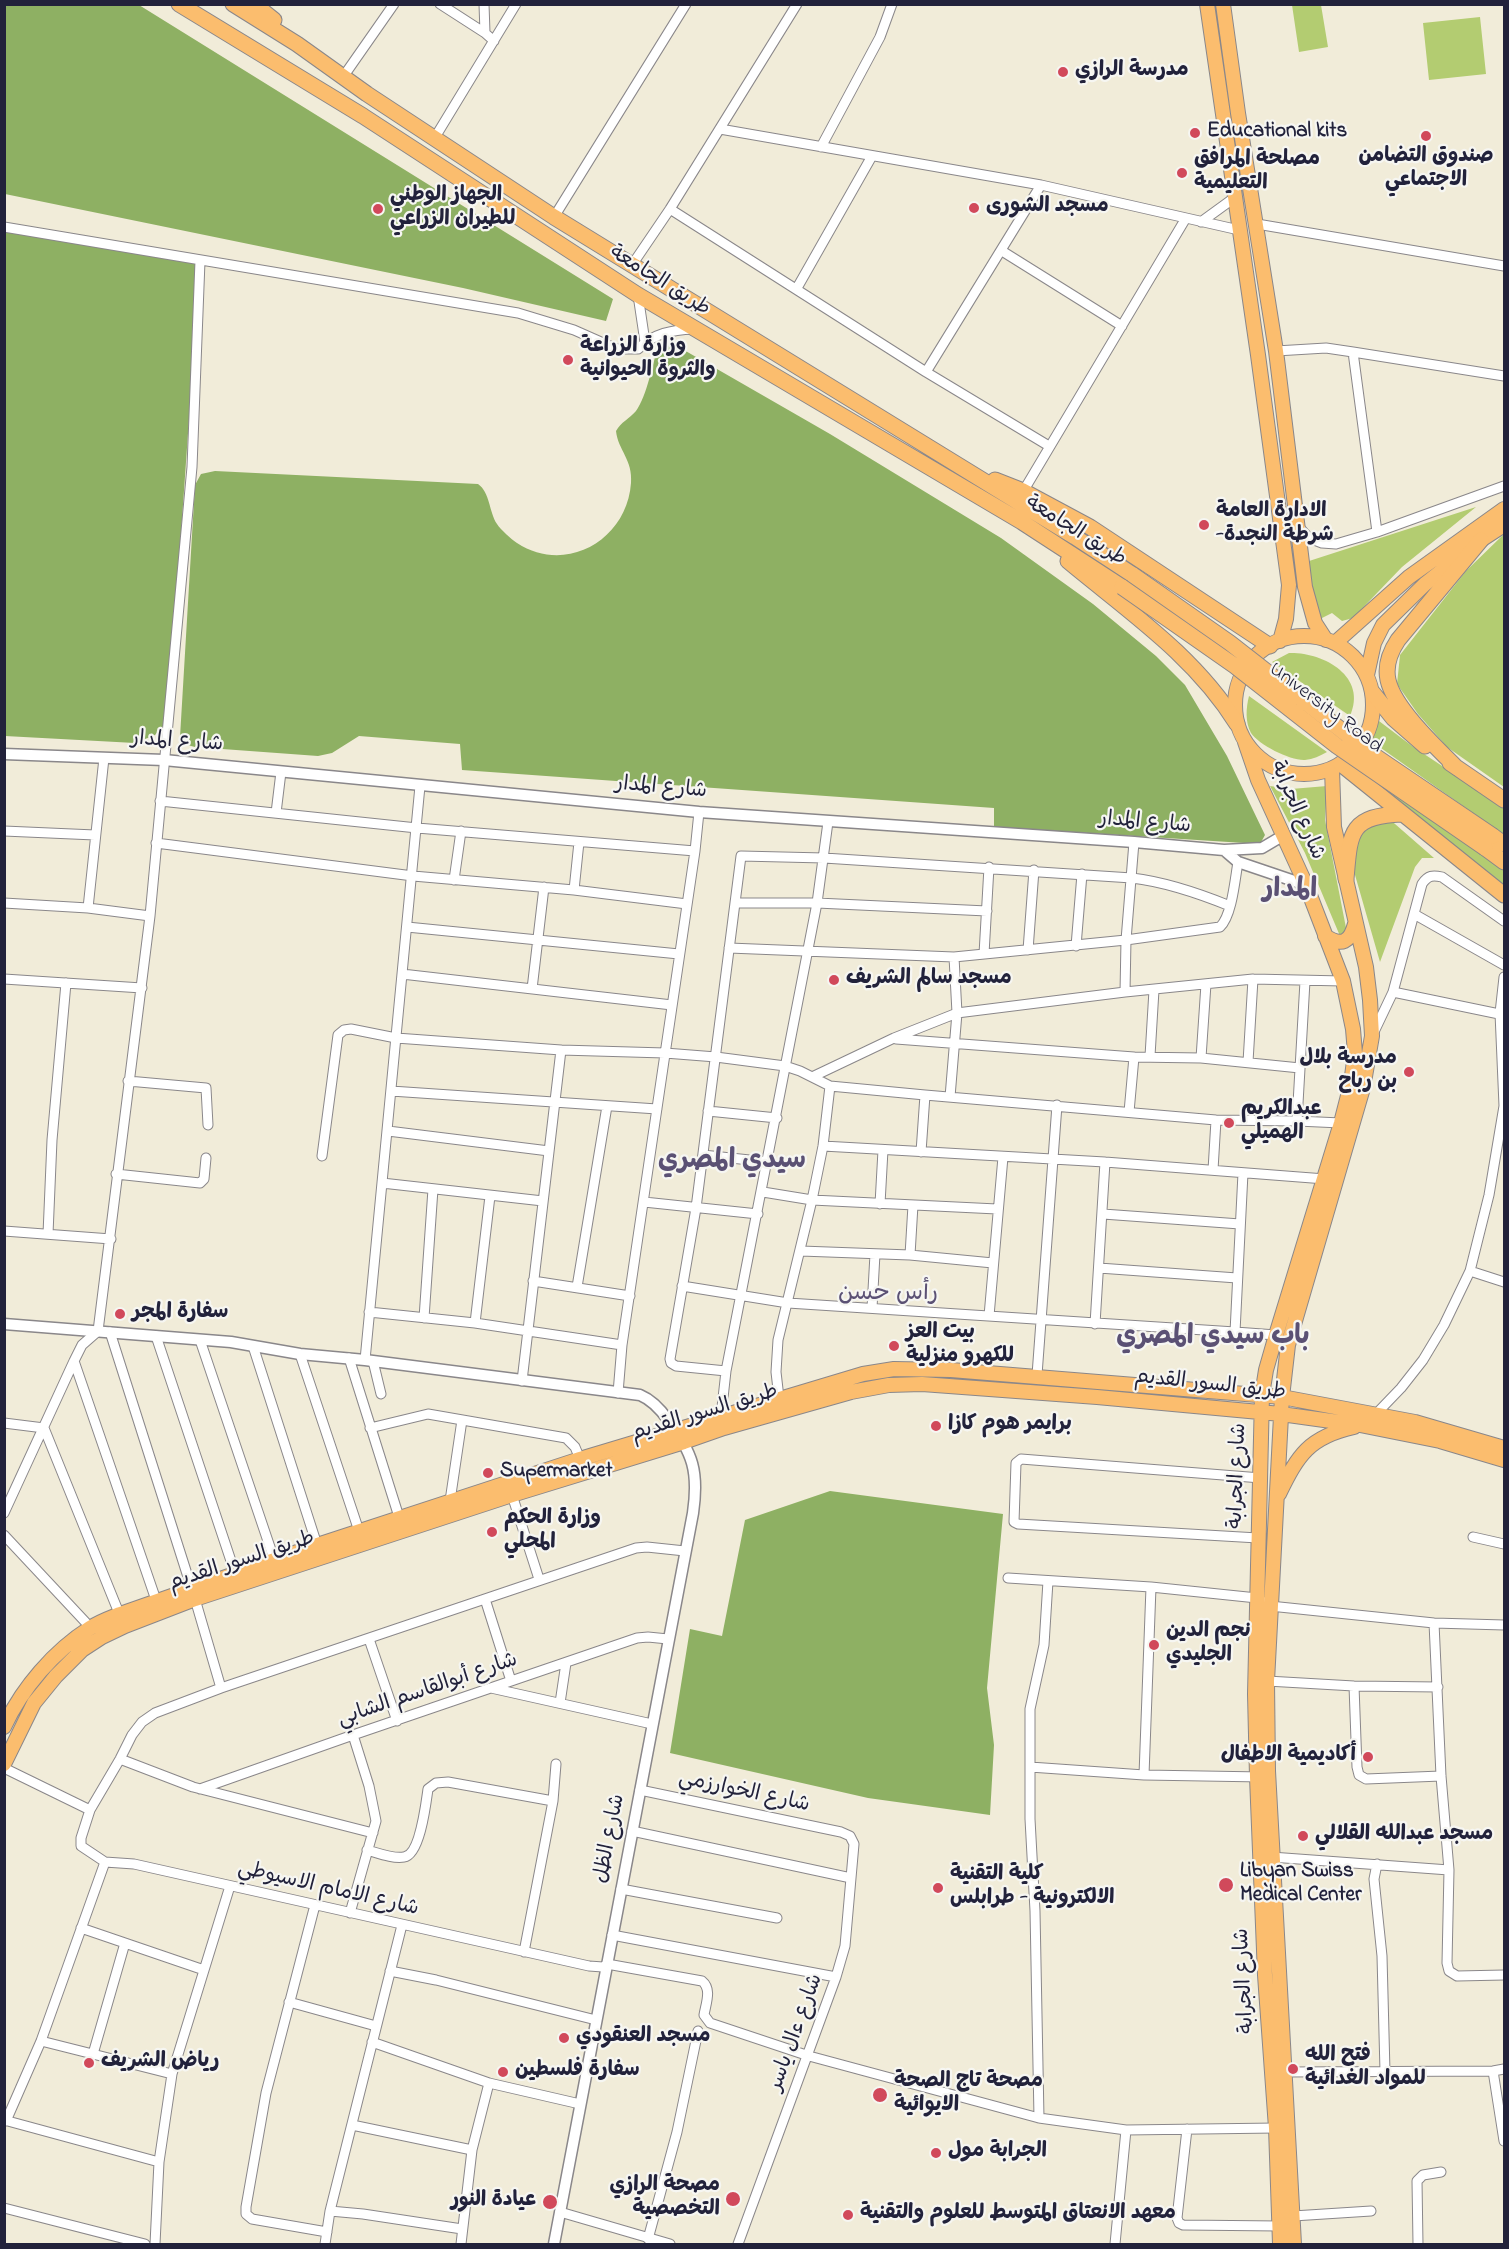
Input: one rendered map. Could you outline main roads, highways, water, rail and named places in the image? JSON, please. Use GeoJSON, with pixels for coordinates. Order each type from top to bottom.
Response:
{"type":"FeatureCollection","features":[{"type":"Feature","properties":{"kind":"highway","name":"طريق الجامعة"},"geometry":{"type":"LineString","coordinates":[[178,4],[363,116],[638,295],[1022,522],[1122,587]]}},
{"type":"Feature","properties":{"kind":"highway","name":"طريق الجامعة"},"geometry":{"type":"LineString","coordinates":[[233,4],[297,44],[434,139],[554,216],[958,466],[1020,496],[1133,575]]}},
{"type":"Feature","properties":{"kind":"highway"},"geometry":{"type":"LineString","coordinates":[[254,4],[297,44]]}},
{"type":"Feature","properties":{"kind":"highway"},"geometry":{"type":"LineString","coordinates":[[1020,496],[1090,527],[1275,643]]}},
{"type":"Feature","properties":{"kind":"highway"},"geometry":{"type":"LineString","coordinates":[[1022,522],[1176,649],[1221,698],[1237,724]]}},
{"type":"Feature","properties":{"kind":"highway"},"geometry":{"type":"LineString","coordinates":[[1457,768],[1405,712],[1392,690],[1387,668],[1389,656],[1398,640],[1481,540]]}},
{"type":"Feature","properties":{"kind":"highway","name":"University Road"},"geometry":{"type":"LineString","coordinates":[[1133,575],[1230,643],[1372,754],[1494,843],[1504,862]]}},
{"type":"Feature","properties":{"kind":"highway","name":"University Road"},"geometry":{"type":"LineString","coordinates":[[1122,587],[1235,666],[1347,753],[1494,843]]}},
{"type":"Feature","properties":{"kind":"highway"},"geometry":{"type":"LineString","coordinates":[[1373,693],[1393,718],[1416,739],[1504,800]]}},
{"type":"Feature","properties":{"kind":"highway"},"geometry":{"type":"LineString","coordinates":[[1337,767],[1504,895]]}},
{"type":"Feature","properties":{"kind":"highway"},"geometry":{"type":"LineString","coordinates":[[1346,879],[1350,842],[1360,824],[1368,818],[1379,815],[1401,814]]}},
{"type":"Feature","properties":{"kind":"main road"},"geometry":{"type":"LineString","coordinates":[[1207,4],[1289,585],[1286,619],[1275,643]]}},
{"type":"Feature","properties":{"kind":"main road"},"geometry":{"type":"LineString","coordinates":[[1223,4],[1276,351],[1305,587],[1315,623],[1330,642]]}},
{"type":"Feature","properties":{"kind":"main road"},"geometry":{"type":"LineString","coordinates":[[1330,642],[1409,577],[1504,509]]}},
{"type":"Feature","properties":{"kind":"main road"},"geometry":{"type":"LineString","coordinates":[[1367,675],[1374,643],[1383,625],[1425,585],[1481,540],[1504,525]]}},
{"type":"Feature","properties":{"kind":"main road"},"geometry":{"type":"LineString","coordinates":[[1303,637],[1330,642],[1348,652],[1367,675],[1373,693],[1373,714],[1368,734],[1357,751],[1337,767],[1313,774],[1293,774],[1274,768],[1258,757],[1245,742],[1237,724],[1235,701],[1240,679],[1252,660],[1275,643],[1303,637]]}},
{"type":"Feature","properties":{"kind":"main road","name":"شارع الجرابة"},"geometry":{"type":"LineString","coordinates":[[1245,742],[1258,780],[1306,885],[1343,981],[1353,1029],[1355,1053],[1351,1084],[1341,1123],[1276,1335],[1262,1395],[1255,1694],[1271,1857],[1285,2072],[1280,2244]]}},
{"type":"Feature","properties":{"kind":"main road","name":"شارع الجرابة"},"geometry":{"type":"LineString","coordinates":[[1294,2244],[1293,2216],[1283,2150],[1276,2128],[1265,1974],[1262,1777],[1282,1397],[1288,1345],[1363,1088],[1372,1036],[1370,1000],[1334,827],[1337,767]]}},
{"type":"Feature","properties":{"kind":"main road"},"geometry":{"type":"LineString","coordinates":[[1325,936],[1333,942],[1342,943],[1349,939],[1355,923]]}},
{"type":"Feature","properties":{"kind":"main road","name":"طريق السور القديم"},"geometry":{"type":"LineString","coordinates":[[4,1726],[46,1665],[78,1645],[102,1637],[122,1620],[156,1600],[194,1593],[235,1573],[274,1559],[580,1459],[863,1374],[894,1369],[925,1368],[1282,1397],[1426,1425],[1504,1448]]}},
{"type":"Feature","properties":{"kind":"main road","name":"طريق السور القديم"},"geometry":{"type":"LineString","coordinates":[[4,1766],[34,1703],[91,1628],[122,1620],[194,1593],[724,1428],[851,1392],[889,1385],[922,1384],[1262,1412],[1360,1425],[1440,1441],[1504,1460]]}},
{"type":"Feature","properties":{"kind":"main road"},"geometry":{"type":"LineString","coordinates":[[1276,1502],[1300,1456],[1310,1445],[1323,1436],[1360,1425]]}},
{"type":"Feature","properties":{"kind":"place","name":"مدرسة الرازي"},"geometry":{"type":"Point","coordinates":[1063,72]}},
{"type":"Feature","properties":{"kind":"place","name":"Educational kits"},"geometry":{"type":"Point","coordinates":[1195,133]}},
{"type":"Feature","properties":{"kind":"place","name":"صندوق التضامن الاجتماعي"},"geometry":{"type":"Point","coordinates":[1426,136]}},
{"type":"Feature","properties":{"kind":"place","name":"مصلحة المرافق التعليمية"},"geometry":{"type":"Point","coordinates":[1182,173]}},
{"type":"Feature","properties":{"kind":"place","name":"مسجد الشورى"},"geometry":{"type":"Point","coordinates":[974,208]}},
{"type":"Feature","properties":{"kind":"place","name":"الجهاز الوطني للطيران الزراعي"},"geometry":{"type":"Point","coordinates":[378,209]}},
{"type":"Feature","properties":{"kind":"place","name":"وزارة الزراعة والثروة الحيوانية"},"geometry":{"type":"Point","coordinates":[568,360]}},
{"type":"Feature","properties":{"kind":"place","name":"الادارة العامة -شرطة النجدة"},"geometry":{"type":"Point","coordinates":[1204,525]}},
{"type":"Feature","properties":{"kind":"place","name":"مسجد سالم الشريف"},"geometry":{"type":"Point","coordinates":[834,980]}},
{"type":"Feature","properties":{"kind":"place","name":"مدرسة بلال بن رباح"},"geometry":{"type":"Point","coordinates":[1409,1072]}},
{"type":"Feature","properties":{"kind":"place","name":"عبدالكريم الهميلي"},"geometry":{"type":"Point","coordinates":[1229,1123]}},
{"type":"Feature","properties":{"kind":"place","name":"سفارة المجر"},"geometry":{"type":"Point","coordinates":[120,1314]}},
{"type":"Feature","properties":{"kind":"place","name":"بيت العز للكهرو منزلية"},"geometry":{"type":"Point","coordinates":[894,1346]}},
{"type":"Feature","properties":{"kind":"place","name":"برايمر هوم كازا"},"geometry":{"type":"Point","coordinates":[936,1426]}},
{"type":"Feature","properties":{"kind":"place","name":"Supermarket"},"geometry":{"type":"Point","coordinates":[488,1473]}},
{"type":"Feature","properties":{"kind":"place","name":"وزارة الحكم المحلي"},"geometry":{"type":"Point","coordinates":[492,1532]}},
{"type":"Feature","properties":{"kind":"place","name":"نجم الدين الجليدي"},"geometry":{"type":"Point","coordinates":[1154,1645]}},
{"type":"Feature","properties":{"kind":"place","name":"أكاديمية الاطفال"},"geometry":{"type":"Point","coordinates":[1368,1757]}},
{"type":"Feature","properties":{"kind":"place","name":"مسجد عبدالله القلالي"},"geometry":{"type":"Point","coordinates":[1303,1836]}},
{"type":"Feature","properties":{"kind":"place","name":"Libyan Swiss Medical Center"},"geometry":{"type":"Point","coordinates":[1226,1885]}},
{"type":"Feature","properties":{"kind":"place","name":"كلية التقنية الالكترونية - طرابلس"},"geometry":{"type":"Point","coordinates":[938,1888]}},
{"type":"Feature","properties":{"kind":"place","name":"مسجد العنقودي"},"geometry":{"type":"Point","coordinates":[564,2038]}},
{"type":"Feature","properties":{"kind":"place","name":"رياض الشريف"},"geometry":{"type":"Point","coordinates":[89,2063]}},
{"type":"Feature","properties":{"kind":"place","name":"فتح الله للمواد الغدائية"},"geometry":{"type":"Point","coordinates":[1293,2069]}},
{"type":"Feature","properties":{"kind":"place","name":"سفارة فلسطين"},"geometry":{"type":"Point","coordinates":[503,2072]}},
{"type":"Feature","properties":{"kind":"place","name":"مصحة تاج الصحة الايوائية"},"geometry":{"type":"Point","coordinates":[880,2095]}},
{"type":"Feature","properties":{"kind":"place","name":"الجرابة مول"},"geometry":{"type":"Point","coordinates":[936,2153]}},
{"type":"Feature","properties":{"kind":"place","name":"مصحة الرازي التخصصية"},"geometry":{"type":"Point","coordinates":[733,2199]}},
{"type":"Feature","properties":{"kind":"place","name":"عيادة النور"},"geometry":{"type":"Point","coordinates":[550,2202]}},
{"type":"Feature","properties":{"kind":"place","name":"معهد الانعتاق المتوسط للعلوم والتقنية"},"geometry":{"type":"Point","coordinates":[848,2215]}},
{"type":"Feature","properties":{"kind":"district","name":"المدار"},"geometry":{"type":"Point","coordinates":[1290,892]}},
{"type":"Feature","properties":{"kind":"district","name":"سيدي المصري"},"geometry":{"type":"Point","coordinates":[732,1163]}},
{"type":"Feature","properties":{"kind":"district","name":"رأس حسن"},"geometry":{"type":"Point","coordinates":[888,1295]}},
{"type":"Feature","properties":{"kind":"district","name":"باب سيدي المصري"},"geometry":{"type":"Point","coordinates":[1213,1339]}}]}
